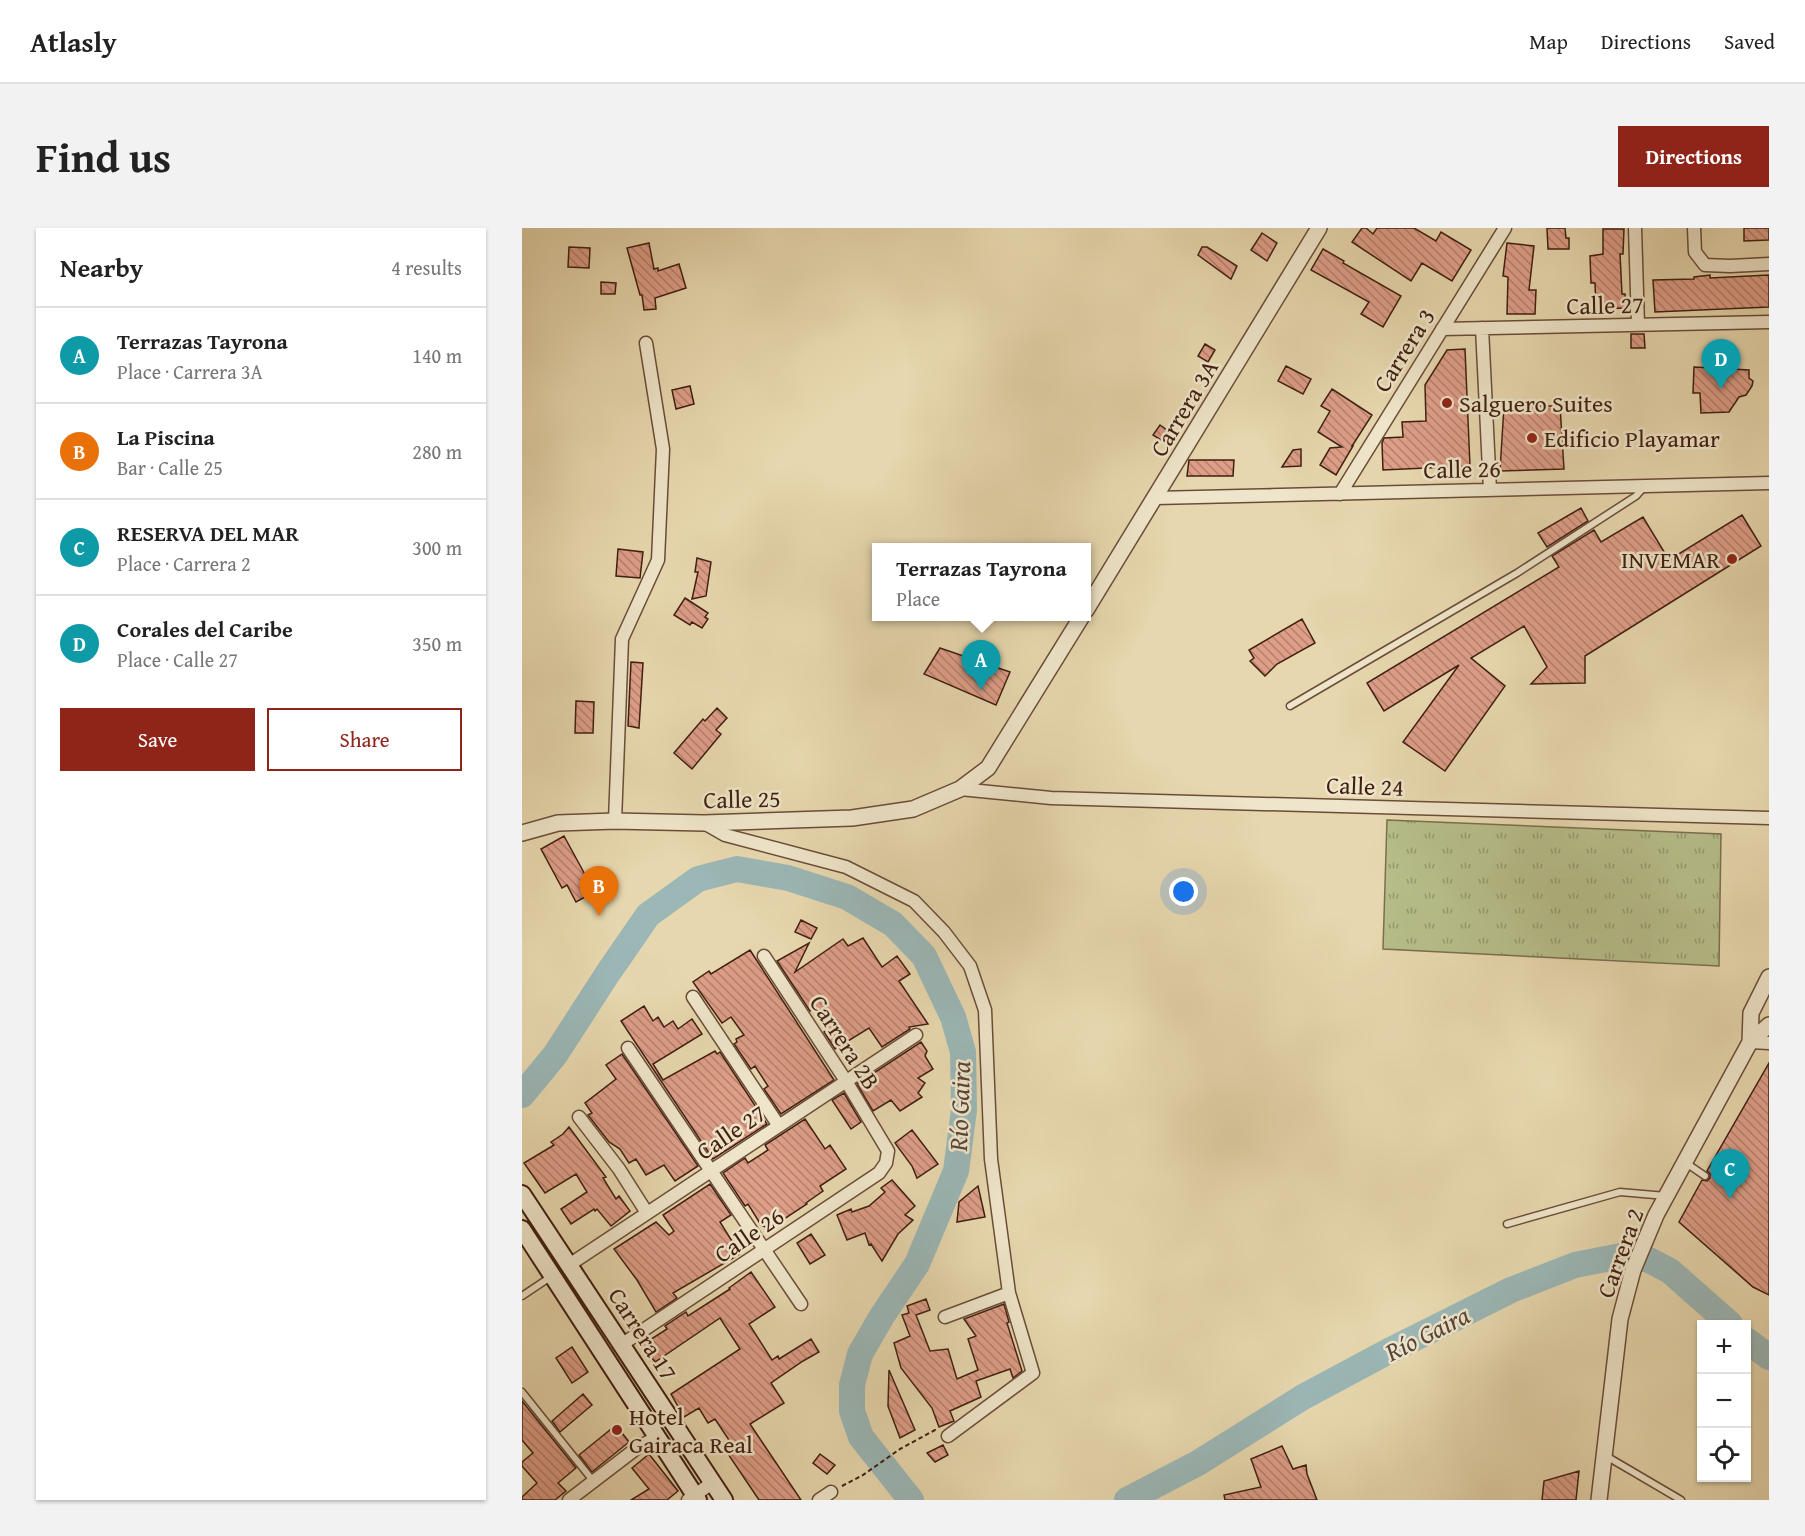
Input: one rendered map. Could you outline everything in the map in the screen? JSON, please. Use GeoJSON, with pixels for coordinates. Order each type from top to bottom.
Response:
{"type":"FeatureCollection","features":[{"type":"Feature","properties":{"kind":"main road","name":"Carrera 17"},"geometry":{"type":"LineString","coordinates":[[522,1194],[724,1500]]}},
{"type":"Feature","properties":{"kind":"main road","name":"Carrera 17"},"geometry":{"type":"LineString","coordinates":[[522,1229],[694,1498]]}},
{"type":"Feature","properties":{"kind":"street","name":"Carrera 3A"},"geometry":{"type":"LineString","coordinates":[[1091,602],[1319,228]]}},
{"type":"Feature","properties":{"kind":"street","name":"Carrera 3"},"geometry":{"type":"LineString","coordinates":[[1340,494],[1505,228]]}},
{"type":"Feature","properties":{"kind":"street"},"geometry":{"type":"LineString","coordinates":[[1635,228],[1638,325]]}},
{"type":"Feature","properties":{"kind":"street"},"geometry":{"type":"LineString","coordinates":[[1694,228],[1695,252],[1705,265],[1769,264]]}},
{"type":"Feature","properties":{"kind":"street","name":"Calle 27"},"geometry":{"type":"LineString","coordinates":[[1442,329],[1769,322]]}},
{"type":"Feature","properties":{"kind":"street"},"geometry":{"type":"LineString","coordinates":[[1482,328],[1490,490]]}},
{"type":"Feature","properties":{"kind":"street"},"geometry":{"type":"LineString","coordinates":[[615,821],[622,639],[658,560],[663,449],[646,344]]}},
{"type":"Feature","properties":{"kind":"street","name":"Calle 26"},"geometry":{"type":"LineString","coordinates":[[1155,498],[1769,483]]}},
{"type":"Feature","properties":{"kind":"street"},"geometry":{"type":"LineString","coordinates":[[960,789],[988,768],[1079,621]]}},
{"type":"Feature","properties":{"kind":"street","name":"Calle 25"},"geometry":{"type":"LineString","coordinates":[[522,833],[558,823],[615,821],[704,823],[852,818],[913,809],[960,789]]}},
{"type":"Feature","properties":{"kind":"street","name":"Calle 24"},"geometry":{"type":"LineString","coordinates":[[960,789],[1051,798],[1769,818]]}},
{"type":"Feature","properties":{"kind":"street"},"geometry":{"type":"LineString","coordinates":[[704,823],[725,835],[846,867],[914,901],[944,932],[970,966],[985,1010],[992,1160],[1010,1293],[1033,1373],[948,1436]]}},
{"type":"Feature","properties":{"kind":"street","name":"Carrera 2B"},"geometry":{"type":"LineString","coordinates":[[764,956],[846,1081],[888,1151]]}},
{"type":"Feature","properties":{"kind":"street","name":"Carrera 2"},"geometry":{"type":"LineString","coordinates":[[1750,1042],[1751,1013],[1769,977]]}},
{"type":"Feature","properties":{"kind":"street"},"geometry":{"type":"LineString","coordinates":[[693,997],[779,1126]]}},
{"type":"Feature","properties":{"kind":"street","name":"Carrera 2"},"geometry":{"type":"LineString","coordinates":[[1599,1500],[1620,1319],[1633,1270],[1656,1215],[1750,1042],[1769,1025]]}},
{"type":"Feature","properties":{"kind":"street","name":"Calle 27"},"geometry":{"type":"LineString","coordinates":[[569,1265],[916,1035]]}},
{"type":"Feature","properties":{"kind":"street"},"geometry":{"type":"LineString","coordinates":[[1750,1042],[1769,1043]]}},
{"type":"Feature","properties":{"kind":"street"},"geometry":{"type":"LineString","coordinates":[[628,1048],[801,1304]]}},
{"type":"Feature","properties":{"kind":"street"},"geometry":{"type":"LineString","coordinates":[[579,1117],[619,1169],[647,1213]]}},
{"type":"Feature","properties":{"kind":"street","name":"Calle 26"},"geometry":{"type":"LineString","coordinates":[[621,1345],[879,1173],[886,1163],[888,1151]]}},
{"type":"Feature","properties":{"kind":"street"},"geometry":{"type":"LineString","coordinates":[[945,1317],[1010,1293]]}},
{"type":"Feature","properties":{"kind":"street"},"geometry":{"type":"LineString","coordinates":[[569,1500],[638,1448],[657,1437]]}},
{"type":"Feature","properties":{"kind":"street"},"geometry":{"type":"LineString","coordinates":[[694,1498],[712,1483]]}},
{"type":"Feature","properties":{"kind":"street"},"geometry":{"type":"LineString","coordinates":[[819,1500],[831,1492]]}},
{"type":"Feature","properties":{"kind":"lane"},"geometry":{"type":"LineString","coordinates":[[1290,706],[1517,573],[1636,496],[1645,486]]}},
{"type":"Feature","properties":{"kind":"lane"},"geometry":{"type":"LineString","coordinates":[[1685,1162],[1705,1176]]}},
{"type":"Feature","properties":{"kind":"lane"},"geometry":{"type":"LineString","coordinates":[[1507,1224],[1620,1192],[1666,1196]]}},
{"type":"Feature","properties":{"kind":"lane"},"geometry":{"type":"LineString","coordinates":[[522,1296],[553,1276]]}},
{"type":"Feature","properties":{"kind":"lane"},"geometry":{"type":"LineString","coordinates":[[522,1392],[594,1482]]}},
{"type":"Feature","properties":{"kind":"lane"},"geometry":{"type":"LineString","coordinates":[[1604,1455],[1681,1500]]}},
{"type":"Feature","properties":{"kind":"path"},"geometry":{"type":"LineString","coordinates":[[831,1492],[935,1430],[948,1436]]}},
{"type":"Feature","properties":{"kind":"green space"},"geometry":{"type":"Polygon","coordinates":[[[1387,820],[1721,834],[1719,966],[1383,949],[1387,820]]]}},
{"type":"Feature","properties":{"kind":"building"},"geometry":{"type":"Polygon","coordinates":[[[1362,228],[1366,228],[1373,234],[1377,228],[1414,228],[1436,241],[1441,232],[1471,250],[1452,281],[1422,263],[1411,281],[1352,242],[1362,228]]]}},
{"type":"Feature","properties":{"kind":"building"},"geometry":{"type":"Polygon","coordinates":[[[1547,228],[1565,228],[1566,238],[1569,238],[1569,249],[1548,249],[1547,228]]]}},
{"type":"Feature","properties":{"kind":"building"},"geometry":{"type":"Polygon","coordinates":[[[1744,228],[1769,228],[1769,240],[1744,241],[1744,228]]]}},
{"type":"Feature","properties":{"kind":"building"},"geometry":{"type":"Polygon","coordinates":[[[1603,229],[1624,229],[1623,254],[1620,254],[1622,294],[1625,294],[1626,308],[1596,309],[1595,283],[1591,283],[1590,256],[1603,254],[1603,229]]]}},
{"type":"Feature","properties":{"kind":"building"},"geometry":{"type":"Polygon","coordinates":[[[1262,233],[1277,243],[1267,261],[1251,250],[1262,233]]]}},
{"type":"Feature","properties":{"kind":"building"},"geometry":{"type":"Polygon","coordinates":[[[649,243],[654,269],[658,268],[658,271],[679,264],[686,288],[655,298],[656,309],[644,310],[642,295],[640,295],[627,248],[649,243]]]}},
{"type":"Feature","properties":{"kind":"building"},"geometry":{"type":"Polygon","coordinates":[[[1507,243],[1534,246],[1529,290],[1536,290],[1535,314],[1507,314],[1508,277],[1503,276],[1507,243]]]}},
{"type":"Feature","properties":{"kind":"building"},"geometry":{"type":"Polygon","coordinates":[[[569,247],[590,248],[589,268],[568,267],[569,247]]]}},
{"type":"Feature","properties":{"kind":"building"},"geometry":{"type":"Polygon","coordinates":[[[1202,247],[1207,247],[1237,266],[1231,279],[1198,255],[1202,247]]]}},
{"type":"Feature","properties":{"kind":"building"},"geometry":{"type":"Polygon","coordinates":[[[1323,249],[1401,296],[1383,327],[1361,314],[1369,302],[1311,270],[1323,249]]]}},
{"type":"Feature","properties":{"kind":"building"},"geometry":{"type":"Polygon","coordinates":[[[1710,275],[1710,278],[1769,275],[1769,307],[1655,312],[1653,280],[1694,279],[1694,277],[1710,275]]]}},
{"type":"Feature","properties":{"kind":"building"},"geometry":{"type":"Polygon","coordinates":[[[601,282],[616,283],[615,294],[601,294],[601,282]]]}},
{"type":"Feature","properties":{"kind":"building"},"geometry":{"type":"Polygon","coordinates":[[[1631,334],[1644,334],[1645,348],[1631,348],[1631,334]]]}},
{"type":"Feature","properties":{"kind":"building"},"geometry":{"type":"Polygon","coordinates":[[[1205,344],[1215,350],[1208,362],[1198,356],[1205,344]]]}},
{"type":"Feature","properties":{"kind":"building","name":"Salguero Suites"},"geometry":{"type":"Polygon","coordinates":[[[1465,349],[1470,466],[1383,470],[1382,443],[1384,438],[1403,437],[1402,422],[1426,421],[1425,385],[1447,350],[1465,349]]]}},
{"type":"Feature","properties":{"kind":"building"},"geometry":{"type":"Polygon","coordinates":[[[1286,366],[1311,379],[1303,394],[1278,381],[1286,366]]]}},
{"type":"Feature","properties":{"kind":"building"},"geometry":{"type":"Polygon","coordinates":[[[1694,367],[1749,370],[1749,378],[1753,381],[1752,386],[1746,395],[1739,397],[1729,412],[1701,413],[1700,393],[1693,393],[1694,367]]]}},
{"type":"Feature","properties":{"kind":"building"},"geometry":{"type":"Polygon","coordinates":[[[690,386],[694,404],[676,409],[672,390],[690,386]]]}},
{"type":"Feature","properties":{"kind":"building"},"geometry":{"type":"Polygon","coordinates":[[[1332,389],[1372,415],[1336,475],[1320,465],[1330,448],[1342,447],[1318,432],[1330,411],[1321,406],[1332,389]]]}},
{"type":"Feature","properties":{"kind":"building","name":"Edificio Playamar"},"geometry":{"type":"Polygon","coordinates":[[[1504,406],[1560,406],[1564,469],[1500,471],[1504,406]]]}},
{"type":"Feature","properties":{"kind":"building"},"geometry":{"type":"Polygon","coordinates":[[[1160,425],[1170,432],[1164,442],[1153,435],[1160,425]]]}},
{"type":"Feature","properties":{"kind":"building"},"geometry":{"type":"Polygon","coordinates":[[[1301,449],[1301,466],[1282,467],[1293,450],[1301,449]]]}},
{"type":"Feature","properties":{"kind":"building"},"geometry":{"type":"Polygon","coordinates":[[[1189,460],[1234,460],[1233,476],[1187,476],[1189,460]]]}},
{"type":"Feature","properties":{"kind":"building"},"geometry":{"type":"Polygon","coordinates":[[[1581,508],[1588,521],[1547,547],[1538,533],[1581,508]]]}},
{"type":"Feature","properties":{"kind":"building"},"geometry":{"type":"Polygon","coordinates":[[[1742,515],[1761,546],[1585,656],[1585,683],[1531,684],[1547,667],[1524,626],[1471,658],[1505,686],[1445,771],[1403,742],[1459,665],[1384,711],[1367,683],[1559,567],[1552,556],[1594,530],[1601,542],[1643,517],[1669,560],[1742,515]]]}},
{"type":"Feature","properties":{"kind":"building"},"geometry":{"type":"Polygon","coordinates":[[[618,549],[643,552],[640,578],[616,576],[618,549]]]}},
{"type":"Feature","properties":{"kind":"building"},"geometry":{"type":"Polygon","coordinates":[[[697,558],[711,562],[706,596],[692,599],[698,572],[695,572],[697,558]]]}},
{"type":"Feature","properties":{"kind":"building"},"geometry":{"type":"Polygon","coordinates":[[[685,598],[708,613],[705,617],[708,619],[702,628],[692,622],[690,625],[674,615],[685,598]]]}},
{"type":"Feature","properties":{"kind":"building"},"geometry":{"type":"Polygon","coordinates":[[[1302,619],[1315,643],[1277,664],[1265,676],[1250,661],[1254,658],[1249,650],[1302,619]]]}},
{"type":"Feature","properties":{"kind":"building"},"geometry":{"type":"Polygon","coordinates":[[[940,648],[1010,672],[996,705],[924,674],[940,648]]]}},
{"type":"Feature","properties":{"kind":"building"},"geometry":{"type":"Polygon","coordinates":[[[631,662],[643,663],[639,728],[628,726],[631,662]]]}},
{"type":"Feature","properties":{"kind":"building"},"geometry":{"type":"Polygon","coordinates":[[[576,701],[594,702],[593,733],[575,733],[576,701]]]}},
{"type":"Feature","properties":{"kind":"building"},"geometry":{"type":"Polygon","coordinates":[[[717,708],[727,718],[716,730],[721,734],[692,769],[674,753],[703,719],[705,721],[717,708]]]}},
{"type":"Feature","properties":{"kind":"building"},"geometry":{"type":"Polygon","coordinates":[[[564,836],[588,880],[597,875],[603,887],[576,902],[567,885],[562,888],[541,849],[564,836]]]}},
{"type":"Feature","properties":{"kind":"building"},"geometry":{"type":"Polygon","coordinates":[[[801,920],[817,928],[811,939],[795,932],[801,920]]]}},
{"type":"Feature","properties":{"kind":"building"},"geometry":{"type":"Polygon","coordinates":[[[863,938],[882,967],[897,956],[910,974],[899,981],[928,1024],[909,1027],[910,1029],[882,1047],[869,1028],[835,1049],[824,1032],[827,1030],[814,1009],[810,1011],[777,961],[809,943],[795,972],[843,939],[848,946],[863,938]]]}},
{"type":"Feature","properties":{"kind":"building"},"geometry":{"type":"Polygon","coordinates":[[[750,950],[834,1080],[781,1114],[764,1089],[768,1086],[755,1066],[751,1069],[734,1044],[737,1042],[736,1039],[744,1035],[731,1017],[722,1023],[693,982],[709,971],[711,974],[750,950]]]}},
{"type":"Feature","properties":{"kind":"building"},"geometry":{"type":"Polygon","coordinates":[[[644,1006],[653,1021],[658,1017],[664,1027],[673,1021],[678,1029],[692,1019],[702,1034],[653,1064],[663,1080],[715,1051],[717,1054],[720,1052],[767,1124],[713,1159],[621,1021],[644,1006]]]}},
{"type":"Feature","properties":{"kind":"building"},"geometry":{"type":"Polygon","coordinates":[[[921,1042],[927,1051],[925,1056],[933,1069],[918,1078],[925,1083],[918,1093],[922,1097],[900,1111],[891,1100],[873,1111],[857,1084],[921,1042]]]}},
{"type":"Feature","properties":{"kind":"building"},"geometry":{"type":"Polygon","coordinates":[[[622,1054],[698,1166],[675,1181],[664,1165],[646,1175],[636,1159],[629,1163],[620,1149],[609,1142],[588,1115],[592,1113],[585,1103],[616,1079],[606,1065],[622,1054]]]}},
{"type":"Feature","properties":{"kind":"building"},"geometry":{"type":"Polygon","coordinates":[[[1769,1063],[1769,1295],[1753,1287],[1679,1222],[1702,1180],[1707,1181],[1710,1178],[1707,1171],[1769,1063]]]}},
{"type":"Feature","properties":{"kind":"building"},"geometry":{"type":"Polygon","coordinates":[[[844,1093],[861,1122],[851,1129],[832,1100],[844,1093]]]}},
{"type":"Feature","properties":{"kind":"building"},"geometry":{"type":"Polygon","coordinates":[[[805,1119],[825,1149],[830,1145],[846,1169],[820,1186],[823,1191],[807,1204],[769,1229],[761,1225],[748,1204],[745,1206],[723,1173],[745,1158],[748,1163],[768,1150],[765,1145],[805,1119]]]}},
{"type":"Feature","properties":{"kind":"building"},"geometry":{"type":"Polygon","coordinates":[[[569,1127],[606,1177],[603,1178],[616,1199],[619,1196],[630,1211],[611,1226],[597,1209],[571,1224],[561,1209],[587,1192],[576,1174],[545,1193],[524,1163],[554,1145],[551,1142],[569,1127]]]}},
{"type":"Feature","properties":{"kind":"building"},"geometry":{"type":"Polygon","coordinates":[[[912,1130],[938,1164],[917,1178],[912,1166],[895,1143],[912,1130]]]}},
{"type":"Feature","properties":{"kind":"building"},"geometry":{"type":"Polygon","coordinates":[[[892,1180],[915,1206],[905,1215],[913,1220],[898,1234],[882,1261],[871,1244],[869,1245],[865,1233],[847,1240],[837,1215],[851,1209],[852,1212],[869,1206],[885,1192],[881,1188],[892,1180]]]}},
{"type":"Feature","properties":{"kind":"building"},"geometry":{"type":"Polygon","coordinates":[[[710,1184],[731,1215],[720,1222],[740,1254],[673,1293],[677,1298],[656,1312],[637,1280],[614,1249],[656,1222],[669,1235],[674,1231],[663,1215],[710,1184]]]}},
{"type":"Feature","properties":{"kind":"building"},"geometry":{"type":"Polygon","coordinates":[[[978,1186],[985,1217],[957,1222],[959,1202],[978,1186]]]}},
{"type":"Feature","properties":{"kind":"building"},"geometry":{"type":"Polygon","coordinates":[[[811,1234],[825,1255],[810,1264],[797,1243],[811,1234]]]}},
{"type":"Feature","properties":{"kind":"building"},"geometry":{"type":"Polygon","coordinates":[[[751,1272],[775,1307],[749,1324],[772,1360],[778,1356],[779,1359],[811,1339],[819,1352],[771,1383],[784,1403],[750,1424],[801,1500],[759,1500],[724,1448],[731,1443],[715,1419],[708,1423],[699,1408],[684,1417],[671,1394],[740,1349],[720,1318],[655,1362],[642,1345],[667,1329],[665,1326],[686,1312],[688,1316],[730,1289],[751,1272]]]}},
{"type":"Feature","properties":{"kind":"building"},"geometry":{"type":"Polygon","coordinates":[[[926,1299],[930,1310],[916,1315],[930,1351],[948,1349],[957,1379],[978,1370],[968,1339],[976,1336],[964,1319],[1004,1304],[1009,1322],[1007,1323],[1022,1371],[1013,1378],[1010,1369],[976,1381],[981,1397],[950,1411],[954,1421],[939,1427],[932,1408],[901,1368],[894,1343],[910,1336],[902,1315],[909,1313],[907,1306],[926,1299]]]}},
{"type":"Feature","properties":{"kind":"building"},"geometry":{"type":"Polygon","coordinates":[[[572,1347],[588,1372],[572,1383],[556,1358],[572,1347]]]}},
{"type":"Feature","properties":{"kind":"building"},"geometry":{"type":"Polygon","coordinates":[[[889,1370],[915,1430],[900,1438],[888,1406],[889,1370]]]}},
{"type":"Feature","properties":{"kind":"building"},"geometry":{"type":"Polygon","coordinates":[[[583,1394],[592,1405],[560,1432],[552,1421],[583,1394]]]}},
{"type":"Feature","properties":{"kind":"building"},"geometry":{"type":"Polygon","coordinates":[[[522,1401],[576,1468],[558,1483],[566,1491],[555,1500],[522,1500],[522,1497],[537,1483],[522,1466],[522,1462],[533,1453],[522,1440],[522,1401]]]}},
{"type":"Feature","properties":{"kind":"building"},"geometry":{"type":"Polygon","coordinates":[[[616,1425],[629,1442],[592,1472],[579,1455],[616,1425]]]}},
{"type":"Feature","properties":{"kind":"building"},"geometry":{"type":"Polygon","coordinates":[[[943,1445],[948,1455],[935,1462],[927,1453],[943,1445]]]}},
{"type":"Feature","properties":{"kind":"building"},"geometry":{"type":"Polygon","coordinates":[[[1282,1446],[1293,1469],[1306,1465],[1317,1500],[1225,1500],[1224,1495],[1261,1487],[1251,1459],[1282,1446]]]}},
{"type":"Feature","properties":{"kind":"building"},"geometry":{"type":"Polygon","coordinates":[[[649,1454],[678,1491],[667,1500],[631,1500],[649,1489],[632,1468],[649,1454]]]}},
{"type":"Feature","properties":{"kind":"building"},"geometry":{"type":"Polygon","coordinates":[[[820,1454],[835,1465],[827,1474],[813,1463],[820,1454]]]}},
{"type":"Feature","properties":{"kind":"building"},"geometry":{"type":"Polygon","coordinates":[[[1579,1471],[1576,1500],[1542,1500],[1544,1481],[1579,1471]]]}},
{"type":"Feature","properties":{"kind":"waterway","name":"Río Gaira"},"geometry":{"type":"LineString","coordinates":[[522,1095],[555,1055],[648,915],[698,879],[737,869],[788,878],[847,897],[893,924],[924,956],[953,1017],[963,1052],[964,1110],[956,1171],[917,1264],[860,1354],[852,1385],[852,1411],[861,1437],[911,1500]]}},
{"type":"Feature","properties":{"kind":"waterway","name":"Río Gaira"},"geometry":{"type":"LineString","coordinates":[[1127,1500],[1198,1463],[1303,1397],[1389,1351],[1511,1290],[1575,1265],[1626,1255],[1649,1260],[1670,1271],[1725,1320]]}},
{"type":"Feature","properties":{"kind":"waterway","name":"Río Gaira"},"geometry":{"type":"LineString","coordinates":[[1751,1344],[1769,1357]]}},
{"type":"Feature","properties":{"kind":"place","name":"Corales del Caribe"},"geometry":{"type":"Point","coordinates":[1721,389]}},
{"type":"Feature","properties":{"kind":"place","name":"Salguero Suites"},"geometry":{"type":"Point","coordinates":[1447,403]}},
{"type":"Feature","properties":{"kind":"place","name":"Edificio Playamar"},"geometry":{"type":"Point","coordinates":[1532,438]}},
{"type":"Feature","properties":{"kind":"place","name":"INVEMAR"},"geometry":{"type":"Point","coordinates":[1732,559]}},
{"type":"Feature","properties":{"kind":"place","name":"Terrazas Tayrona"},"geometry":{"type":"Point","coordinates":[981,690]}},
{"type":"Feature","properties":{"kind":"place","name":"La Piscina"},"geometry":{"type":"Point","coordinates":[599,916]}},
{"type":"Feature","properties":{"kind":"place","name":"RESERVA DEL MAR"},"geometry":{"type":"Point","coordinates":[1730,1199]}},
{"type":"Feature","properties":{"kind":"place","name":"Hotel Gairaca Real"},"geometry":{"type":"Point","coordinates":[617,1430]}}]}
